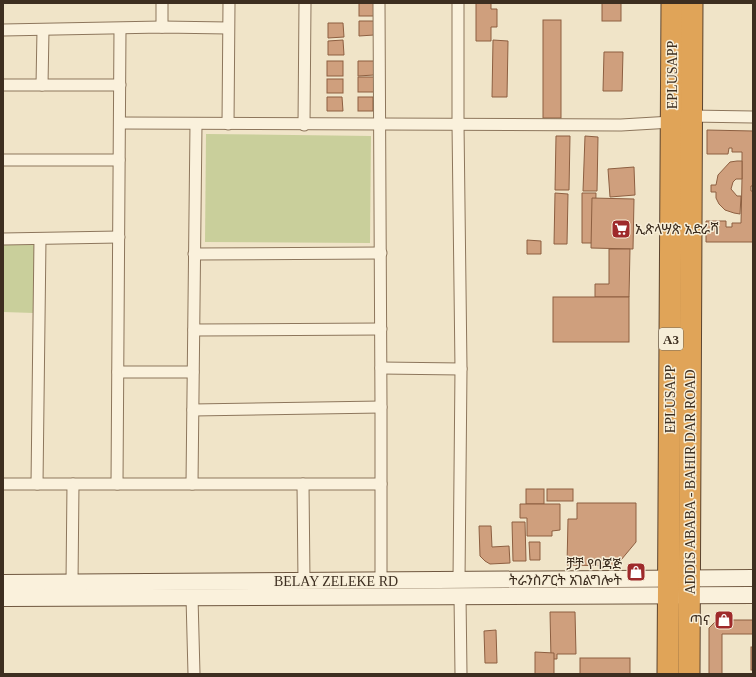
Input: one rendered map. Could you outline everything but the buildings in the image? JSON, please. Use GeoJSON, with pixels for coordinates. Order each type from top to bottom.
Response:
{"type":"FeatureCollection","features":[{"type":"Feature","properties":{"kind":"highway","name":"EPLUSAPP"},"geometry":{"type":"LineString","coordinates":[[668,674],[682,119],[672,3]]}},
{"type":"Feature","properties":{"kind":"highway","name":"ADDIS ABABA - BAHIR DAR ROAD"},"geometry":{"type":"LineString","coordinates":[[689,674],[690,587],[682,119],[692,3]]}},
{"type":"Feature","properties":{"kind":"street"},"geometry":{"type":"LineString","coordinates":[[162,3],[162,27]]}},
{"type":"Feature","properties":{"kind":"street"},"geometry":{"type":"LineString","coordinates":[[228,124],[229,3]]}},
{"type":"Feature","properties":{"kind":"street"},"geometry":{"type":"LineString","coordinates":[[304,125],[305,3]]}},
{"type":"Feature","properties":{"kind":"street"},"geometry":{"type":"LineString","coordinates":[[379,3],[381,329],[380,581]]}},
{"type":"Feature","properties":{"kind":"street"},"geometry":{"type":"LineString","coordinates":[[458,3],[461,369],[459,580],[460,674]]}},
{"type":"Feature","properties":{"kind":"street"},"geometry":{"type":"LineString","coordinates":[[3,30],[162,27],[228,28]]}},
{"type":"Feature","properties":{"kind":"street"},"geometry":{"type":"LineString","coordinates":[[117,484],[120,28]]}},
{"type":"Feature","properties":{"kind":"street"},"geometry":{"type":"LineString","coordinates":[[42,85],[43,30]]}},
{"type":"Feature","properties":{"kind":"street"},"geometry":{"type":"LineString","coordinates":[[3,85],[120,85]]}},
{"type":"Feature","properties":{"kind":"street"},"geometry":{"type":"LineString","coordinates":[[120,124],[621,125],[682,119],[753,117]]}},
{"type":"Feature","properties":{"kind":"street"},"geometry":{"type":"LineString","coordinates":[[192,484],[196,124]]}},
{"type":"Feature","properties":{"kind":"street"},"geometry":{"type":"LineString","coordinates":[[3,160],[119,160]]}},
{"type":"Feature","properties":{"kind":"street"},"geometry":{"type":"LineString","coordinates":[[3,239],[119,237]]}},
{"type":"Feature","properties":{"kind":"street"},"geometry":{"type":"LineString","coordinates":[[37,484],[40,239]]}},
{"type":"Feature","properties":{"kind":"street"},"geometry":{"type":"LineString","coordinates":[[194,254],[380,253]]}},
{"type":"Feature","properties":{"kind":"street"},"geometry":{"type":"LineString","coordinates":[[194,330],[381,329]]}},
{"type":"Feature","properties":{"kind":"street"},"geometry":{"type":"LineString","coordinates":[[381,368],[461,369]]}},
{"type":"Feature","properties":{"kind":"street"},"geometry":{"type":"LineString","coordinates":[[118,372],[193,372]]}},
{"type":"Feature","properties":{"kind":"street"},"geometry":{"type":"LineString","coordinates":[[193,410],[381,407]]}},
{"type":"Feature","properties":{"kind":"street"},"geometry":{"type":"LineString","coordinates":[[3,484],[381,484]]}},
{"type":"Feature","properties":{"kind":"street"},"geometry":{"type":"LineString","coordinates":[[72,484],[72,590]]}},
{"type":"Feature","properties":{"kind":"street"},"geometry":{"type":"LineString","coordinates":[[303,484],[304,589]]}},
{"type":"Feature","properties":{"kind":"street"},"geometry":{"type":"LineString","coordinates":[[669,588],[690,587],[753,578]]}},
{"type":"Feature","properties":{"kind":"street","name":"BELAY ZELEKE RD"},"geometry":{"type":"LineString","coordinates":[[3,583],[72,590],[192,597],[304,589],[380,581],[459,580],[669,588]]}},
{"type":"Feature","properties":{"kind":"street"},"geometry":{"type":"LineString","coordinates":[[690,587],[753,595]]}},
{"type":"Feature","properties":{"kind":"street","name":"BELAY ZELEKE RD"},"geometry":{"type":"LineString","coordinates":[[3,598],[72,590],[304,589],[460,596],[669,588]]}},
{"type":"Feature","properties":{"kind":"street"},"geometry":{"type":"LineString","coordinates":[[192,597],[194,674]]}},
{"type":"Feature","properties":{"kind":"green space"},"geometry":{"type":"Polygon","coordinates":[[[206,134],[371,136],[370,243],[205,242],[206,134]]]}},
{"type":"Feature","properties":{"kind":"green space"},"geometry":{"type":"Polygon","coordinates":[[[3,244],[34,244],[34,313],[3,312],[3,244]]]}},
{"type":"Feature","properties":{"kind":"place","name":"ኢጵላሣጵ አድራሻ"},"geometry":{"type":"Point","coordinates":[621,229]}},
{"type":"Feature","properties":{"kind":"place","name":"ቻቻ የባጃጅ ትራንስፖርት አገልግሎት"},"geometry":{"type":"Point","coordinates":[636,572]}},
{"type":"Feature","properties":{"kind":"place","name":"ጣና"},"geometry":{"type":"Point","coordinates":[724,620]}}]}
